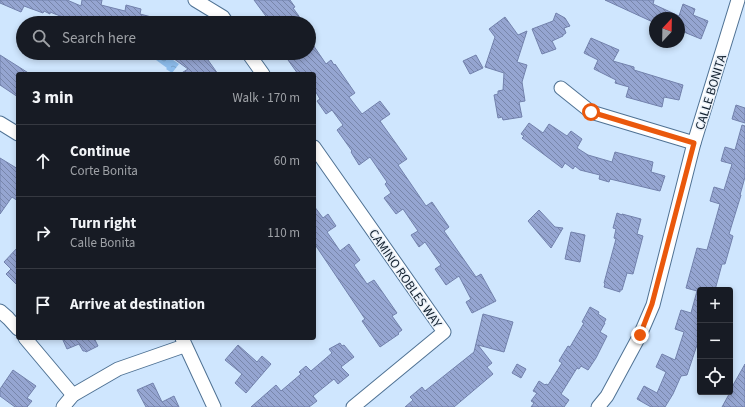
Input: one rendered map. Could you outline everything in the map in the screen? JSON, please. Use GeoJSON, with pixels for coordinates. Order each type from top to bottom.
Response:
{"type":"FeatureCollection","features":[{"type":"Feature","properties":{"kind":"street"},"geometry":{"type":"LineString","coordinates":[[195,0],[221,16]]}},
{"type":"Feature","properties":{"kind":"street","name":"CALLE BONITA"},"geometry":{"type":"LineString","coordinates":[[598,407],[607,396],[636,342],[652,304],[694,143],[738,0]]}},
{"type":"Feature","properties":{"kind":"street"},"geometry":{"type":"LineString","coordinates":[[253,60],[262,72]]}},
{"type":"Feature","properties":{"kind":"street"},"geometry":{"type":"LineString","coordinates":[[561,88],[591,112],[694,143]]}},
{"type":"Feature","properties":{"kind":"street"},"geometry":{"type":"LineString","coordinates":[[0,123],[16,133]]}},
{"type":"Feature","properties":{"kind":"street","name":"CAMINO ROBLES WAY"},"geometry":{"type":"LineString","coordinates":[[316,150],[444,332],[353,407]]}},
{"type":"Feature","properties":{"kind":"street"},"geometry":{"type":"LineString","coordinates":[[0,312],[16,327]]}},
{"type":"Feature","properties":{"kind":"street"},"geometry":{"type":"LineString","coordinates":[[27,340],[73,395]]}},
{"type":"Feature","properties":{"kind":"street"},"geometry":{"type":"LineString","coordinates":[[63,407],[73,395],[118,369],[183,342],[214,407]]}},
{"type":"Feature","properties":{"kind":"water"},"geometry":{"type":"Polygon","coordinates":[[[156,60],[173,60],[179,64],[173,72],[166,69],[167,68],[156,60]]]}},
{"type":"Feature","properties":{"kind":"building"},"geometry":{"type":"Polygon","coordinates":[[[0,0],[67,0],[81,6],[82,0],[102,0],[101,5],[125,11],[126,5],[141,9],[140,14],[148,16],[60,16],[50,12],[50,14],[44,11],[43,13],[24,6],[21,12],[0,3],[0,0]]]}},
{"type":"Feature","properties":{"kind":"building"},"geometry":{"type":"Polygon","coordinates":[[[254,0],[290,0],[295,7],[293,8],[299,16],[266,16],[254,0]]]}},
{"type":"Feature","properties":{"kind":"building"},"geometry":{"type":"Polygon","coordinates":[[[605,0],[654,0],[653,4],[670,12],[649,12],[649,20],[605,0]]]}},
{"type":"Feature","properties":{"kind":"building"},"geometry":{"type":"Polygon","coordinates":[[[683,4],[695,9],[693,15],[708,21],[701,39],[685,32],[685,12],[680,12],[683,4]]]}},
{"type":"Feature","properties":{"kind":"building"},"geometry":{"type":"Polygon","coordinates":[[[556,13],[565,18],[570,26],[564,28],[566,33],[563,36],[552,41],[556,49],[542,54],[532,29],[553,21],[556,13]]]}},
{"type":"Feature","properties":{"kind":"building"},"geometry":{"type":"Polygon","coordinates":[[[505,17],[518,35],[527,31],[517,62],[527,65],[522,82],[525,101],[519,102],[522,117],[503,120],[502,117],[498,118],[494,95],[498,94],[498,91],[503,90],[504,73],[485,67],[495,37],[489,29],[505,17]]]}},
{"type":"Feature","properties":{"kind":"building"},"geometry":{"type":"Polygon","coordinates":[[[591,38],[619,50],[613,61],[634,67],[634,70],[683,85],[679,100],[664,97],[662,107],[626,97],[629,87],[615,83],[616,80],[594,69],[598,60],[584,53],[591,38]]]}},
{"type":"Feature","properties":{"kind":"building"},"geometry":{"type":"Polygon","coordinates":[[[316,49],[326,64],[331,60],[334,65],[335,64],[355,93],[349,97],[362,114],[380,101],[390,114],[380,121],[407,159],[398,165],[426,206],[432,202],[449,227],[444,231],[476,277],[481,274],[496,301],[472,313],[466,302],[471,299],[459,276],[446,285],[435,269],[441,265],[425,242],[419,247],[411,235],[418,231],[403,209],[396,214],[384,198],[391,193],[385,184],[387,182],[370,157],[359,165],[351,152],[352,151],[337,130],[343,125],[332,110],[326,114],[317,101],[320,99],[316,92],[316,72],[297,72],[288,60],[316,60],[316,49]]]}},
{"type":"Feature","properties":{"kind":"building"},"geometry":{"type":"Polygon","coordinates":[[[0,55],[27,72],[16,72],[16,96],[0,85],[0,55]]]}},
{"type":"Feature","properties":{"kind":"building"},"geometry":{"type":"Polygon","coordinates":[[[476,55],[483,68],[470,74],[463,61],[476,55]]]}},
{"type":"Feature","properties":{"kind":"building"},"geometry":{"type":"Polygon","coordinates":[[[176,60],[208,60],[217,72],[183,72],[188,69],[176,60]]]}},
{"type":"Feature","properties":{"kind":"building"},"geometry":{"type":"Polygon","coordinates":[[[736,105],[745,108],[745,123],[732,119],[736,105]]]}},
{"type":"Feature","properties":{"kind":"building"},"geometry":{"type":"Polygon","coordinates":[[[529,123],[543,133],[549,124],[567,136],[571,131],[582,139],[577,148],[588,155],[612,162],[615,152],[653,162],[651,172],[665,176],[660,191],[610,179],[609,182],[599,179],[600,175],[580,170],[575,166],[573,169],[565,163],[562,168],[522,138],[524,136],[521,134],[529,123]]]}},
{"type":"Feature","properties":{"kind":"building"},"geometry":{"type":"Polygon","coordinates":[[[742,125],[745,126],[745,177],[729,234],[733,236],[725,264],[722,264],[716,287],[697,287],[697,291],[686,288],[697,248],[707,250],[720,204],[710,201],[714,187],[724,190],[732,164],[721,161],[725,147],[735,150],[742,125]]]}},
{"type":"Feature","properties":{"kind":"building"},"geometry":{"type":"Polygon","coordinates":[[[0,158],[16,168],[16,200],[12,197],[0,214],[0,158]]]}},
{"type":"Feature","properties":{"kind":"building"},"geometry":{"type":"Polygon","coordinates":[[[316,209],[323,218],[328,214],[336,226],[327,232],[340,251],[349,244],[360,260],[354,265],[367,284],[374,280],[397,313],[392,316],[402,330],[398,333],[399,334],[380,347],[362,321],[365,319],[316,246],[316,209]]]}},
{"type":"Feature","properties":{"kind":"building"},"geometry":{"type":"Polygon","coordinates":[[[539,210],[555,227],[563,228],[551,248],[528,221],[539,210]]]}},
{"type":"Feature","properties":{"kind":"building"},"geometry":{"type":"Polygon","coordinates":[[[617,213],[641,219],[637,234],[643,236],[633,274],[627,273],[620,292],[604,287],[616,239],[614,238],[616,229],[613,228],[617,213]]]}},
{"type":"Feature","properties":{"kind":"building"},"geometry":{"type":"Polygon","coordinates":[[[571,232],[585,235],[580,262],[565,259],[571,232]]]}},
{"type":"Feature","properties":{"kind":"building"},"geometry":{"type":"Polygon","coordinates":[[[16,249],[16,284],[6,274],[11,269],[4,262],[16,249]]]}},
{"type":"Feature","properties":{"kind":"building"},"geometry":{"type":"Polygon","coordinates":[[[697,291],[697,345],[687,375],[681,376],[665,407],[651,407],[637,399],[644,386],[657,393],[666,372],[656,367],[662,354],[675,360],[684,332],[675,329],[681,310],[691,313],[697,291]]]}},
{"type":"Feature","properties":{"kind":"building"},"geometry":{"type":"Polygon","coordinates":[[[590,307],[599,312],[598,314],[606,319],[600,332],[607,336],[596,358],[588,370],[581,366],[579,369],[577,368],[561,394],[569,400],[564,407],[531,407],[534,403],[531,401],[537,393],[533,391],[539,381],[545,385],[548,385],[562,363],[559,361],[560,359],[568,346],[570,347],[584,323],[582,322],[590,307]]]}},
{"type":"Feature","properties":{"kind":"building"},"geometry":{"type":"Polygon","coordinates":[[[483,314],[513,322],[504,352],[478,345],[492,363],[487,367],[493,374],[454,407],[405,407],[413,400],[410,397],[422,387],[425,391],[474,352],[483,314]]]}},
{"type":"Feature","properties":{"kind":"building"},"geometry":{"type":"Polygon","coordinates":[[[63,340],[95,340],[98,346],[86,352],[83,351],[79,344],[67,349],[63,340]]]}},
{"type":"Feature","properties":{"kind":"building"},"geometry":{"type":"Polygon","coordinates":[[[340,343],[342,346],[344,345],[354,357],[341,367],[349,375],[338,384],[334,379],[313,396],[317,401],[309,407],[251,407],[276,385],[281,391],[301,374],[299,372],[306,366],[311,371],[332,353],[329,349],[340,343]]]}},
{"type":"Feature","properties":{"kind":"building"},"geometry":{"type":"Polygon","coordinates":[[[238,345],[257,362],[262,356],[271,364],[246,393],[235,383],[242,374],[225,360],[238,345]]]}},
{"type":"Feature","properties":{"kind":"building"},"geometry":{"type":"Polygon","coordinates":[[[517,364],[526,369],[521,378],[512,373],[517,364]]]}},
{"type":"Feature","properties":{"kind":"building"},"geometry":{"type":"Polygon","coordinates":[[[745,364],[745,407],[722,407],[729,395],[733,395],[733,385],[745,364]]]}},
{"type":"Feature","properties":{"kind":"building"},"geometry":{"type":"Polygon","coordinates":[[[13,370],[36,386],[27,398],[32,401],[27,407],[15,407],[0,396],[0,389],[13,370]]]}},
{"type":"Feature","properties":{"kind":"building"},"geometry":{"type":"Polygon","coordinates":[[[153,383],[162,402],[174,396],[179,407],[146,407],[137,390],[153,383]]]}},
{"type":"Feature","properties":{"kind":"route"},"geometry":{"type":"LineString","coordinates":[[591,112],[694,143],[652,304],[640,335]]}}]}
